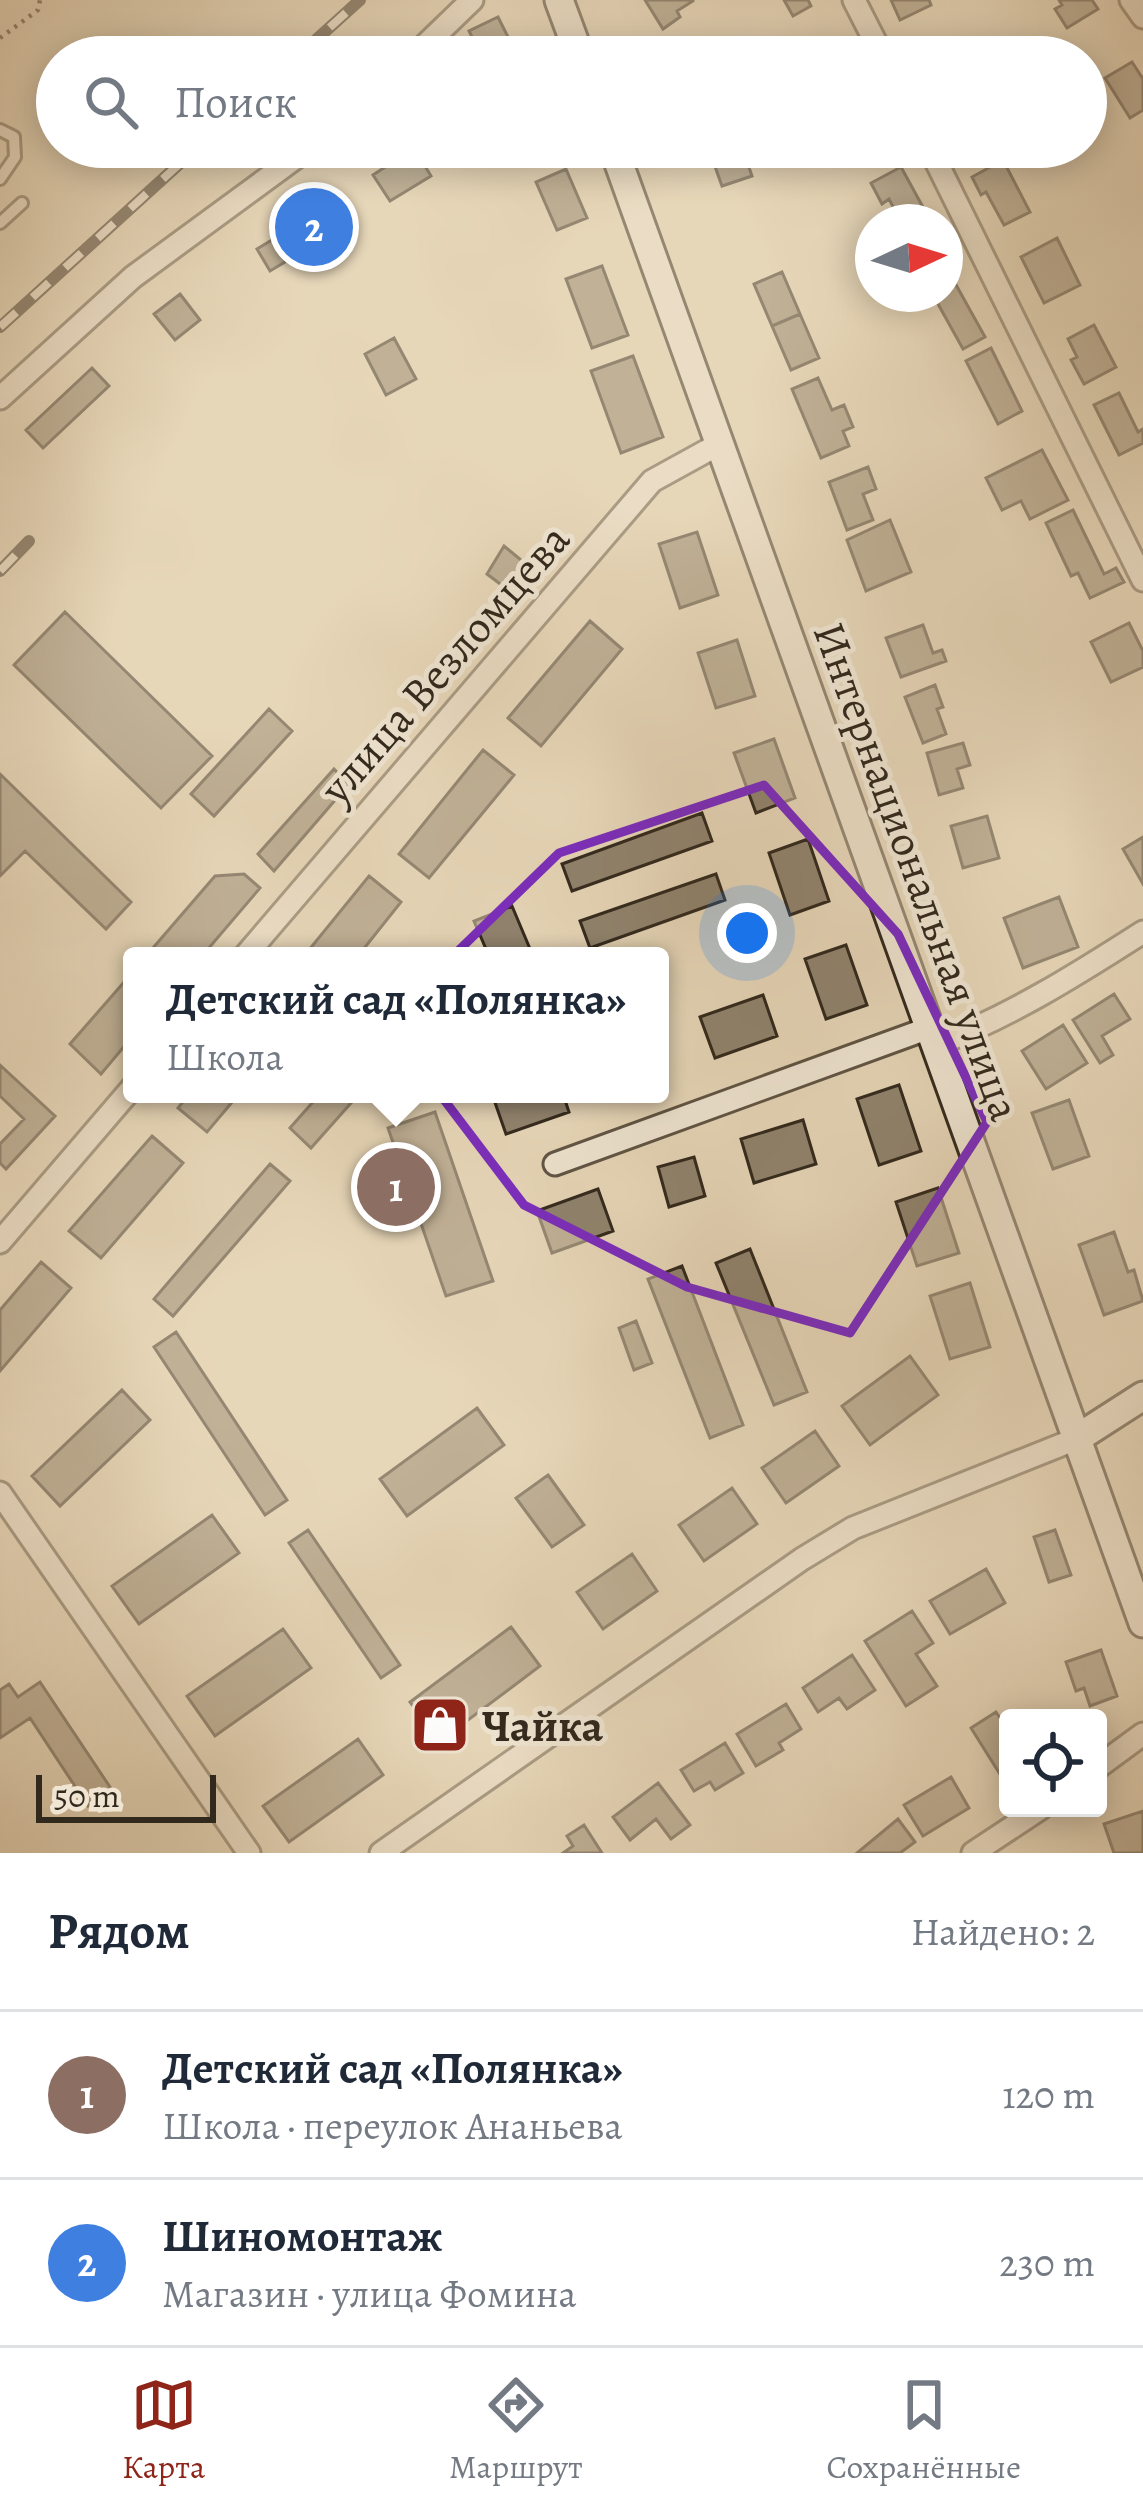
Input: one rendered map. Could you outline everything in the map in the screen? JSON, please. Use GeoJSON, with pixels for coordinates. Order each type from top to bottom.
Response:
{"type":"FeatureCollection","features":[{"type":"Feature","properties":{"kind":"street"},"geometry":{"type":"LineString","coordinates":[[435,36],[472,0]]}},
{"type":"Feature","properties":{"kind":"street"},"geometry":{"type":"LineString","coordinates":[[559,0],[572,36]]}},
{"type":"Feature","properties":{"kind":"street"},"geometry":{"type":"LineString","coordinates":[[854,0],[872,36]]}},
{"type":"Feature","properties":{"kind":"street"},"geometry":{"type":"LineString","coordinates":[[1132,0],[1143,17]]}},
{"type":"Feature","properties":{"kind":"street"},"geometry":{"type":"LineString","coordinates":[[0,398],[134,277],[282,168]]}},
{"type":"Feature","properties":{"kind":"street","name":"Интернациональная улица"},"geometry":{"type":"LineString","coordinates":[[621,168],[1143,1623]]}},
{"type":"Feature","properties":{"kind":"street"},"geometry":{"type":"LineString","coordinates":[[938,168],[1143,580]]}},
{"type":"Feature","properties":{"kind":"street","name":"улица Везломцева"},"geometry":{"type":"LineString","coordinates":[[253,947],[652,481],[721,443]]}},
{"type":"Feature","properties":{"kind":"street"},"geometry":{"type":"LineString","coordinates":[[555,1163],[932,1036],[999,1018],[1143,932]]}},
{"type":"Feature","properties":{"kind":"street"},"geometry":{"type":"LineString","coordinates":[[0,1242],[123,1098]]}},
{"type":"Feature","properties":{"kind":"street"},"geometry":{"type":"LineString","coordinates":[[380,1853],[853,1528],[1076,1439],[1143,1396]]}},
{"type":"Feature","properties":{"kind":"street"},"geometry":{"type":"LineString","coordinates":[[0,1492],[249,1853]]}},
{"type":"Feature","properties":{"kind":"street"},"geometry":{"type":"LineString","coordinates":[[1107,1760],[1143,1734]]}},
{"type":"Feature","properties":{"kind":"street"},"geometry":{"type":"LineString","coordinates":[[973,1853],[1027,1817]]}},
{"type":"Feature","properties":{"kind":"lane"},"geometry":{"type":"LineString","coordinates":[[0,130],[14,137],[15,157],[0,179]]}},
{"type":"Feature","properties":{"kind":"lane"},"geometry":{"type":"LineString","coordinates":[[0,223],[22,202]]}},
{"type":"Feature","properties":{"kind":"path"},"geometry":{"type":"LineString","coordinates":[[0,38],[38,10],[40,0]]}},
{"type":"Feature","properties":{"kind":"highlighted area"},"geometry":{"type":"Polygon","coordinates":[[[764,785],[898,934],[987,1122],[850,1333],[687,1287],[524,1205],[385,1022],[559,853],[764,785]]]}},
{"type":"Feature","properties":{"kind":"building"},"geometry":{"type":"Polygon","coordinates":[[[645,0],[693,1],[677,11],[680,17],[663,29],[645,0]]]}},
{"type":"Feature","properties":{"kind":"building"},"geometry":{"type":"Polygon","coordinates":[[[784,0],[808,0],[811,6],[793,16],[784,0]]]}},
{"type":"Feature","properties":{"kind":"building"},"geometry":{"type":"Polygon","coordinates":[[[891,0],[929,0],[931,5],[900,20],[891,0]]]}},
{"type":"Feature","properties":{"kind":"building"},"geometry":{"type":"Polygon","coordinates":[[[1059,0],[1092,0],[1098,9],[1067,28],[1055,9],[1062,5],[1059,0]]]}},
{"type":"Feature","properties":{"kind":"building"},"geometry":{"type":"Polygon","coordinates":[[[498,17],[508,36],[472,36],[469,31],[498,17]]]}},
{"type":"Feature","properties":{"kind":"building"},"geometry":{"type":"Polygon","coordinates":[[[1132,62],[1143,79],[1143,110],[1130,118],[1107,77],[1132,62]]]}},
{"type":"Feature","properties":{"kind":"building"},"geometry":{"type":"Polygon","coordinates":[[[384,168],[426,168],[431,176],[390,201],[373,175],[384,168]]]}},
{"type":"Feature","properties":{"kind":"building"},"geometry":{"type":"Polygon","coordinates":[[[716,168],[749,168],[752,176],[722,186],[716,168]]]}},
{"type":"Feature","properties":{"kind":"building"},"geometry":{"type":"Polygon","coordinates":[[[902,168],[921,204],[892,204],[889,199],[882,204],[871,183],[902,168]]]}},
{"type":"Feature","properties":{"kind":"building"},"geometry":{"type":"Polygon","coordinates":[[[988,168],[1007,168],[1030,212],[1004,225],[972,177],[988,168]]]}},
{"type":"Feature","properties":{"kind":"building"},"geometry":{"type":"Polygon","coordinates":[[[566,169],[587,218],[557,230],[536,182],[566,169]]]}},
{"type":"Feature","properties":{"kind":"building"},"geometry":{"type":"Polygon","coordinates":[[[326,207],[340,229],[270,271],[257,249],[326,207]]]}},
{"type":"Feature","properties":{"kind":"building"},"geometry":{"type":"Polygon","coordinates":[[[1057,238],[1080,285],[1044,303],[1021,257],[1057,238]]]}},
{"type":"Feature","properties":{"kind":"building"},"geometry":{"type":"Polygon","coordinates":[[[602,266],[628,335],[592,348],[566,279],[602,266]]]}},
{"type":"Feature","properties":{"kind":"building"},"geometry":{"type":"Polygon","coordinates":[[[782,272],[800,314],[772,326],[754,284],[782,272]]]}},
{"type":"Feature","properties":{"kind":"building"},"geometry":{"type":"Polygon","coordinates":[[[180,294],[200,320],[175,340],[154,314],[180,294]]]}},
{"type":"Feature","properties":{"kind":"building"},"geometry":{"type":"Polygon","coordinates":[[[963,297],[985,337],[963,349],[942,312],[963,312],[963,297]]]}},
{"type":"Feature","properties":{"kind":"building"},"geometry":{"type":"Polygon","coordinates":[[[800,314],[819,358],[791,370],[772,326],[800,314]]]}},
{"type":"Feature","properties":{"kind":"building"},"geometry":{"type":"Polygon","coordinates":[[[1094,325],[1116,367],[1084,384],[1071,360],[1077,357],[1068,339],[1094,325]]]}},
{"type":"Feature","properties":{"kind":"building"},"geometry":{"type":"Polygon","coordinates":[[[394,338],[416,379],[386,395],[365,354],[394,338]]]}},
{"type":"Feature","properties":{"kind":"building"},"geometry":{"type":"Polygon","coordinates":[[[991,348],[1022,411],[998,424],[966,361],[991,348]]]}},
{"type":"Feature","properties":{"kind":"building"},"geometry":{"type":"Polygon","coordinates":[[[633,356],[663,437],[621,453],[591,371],[633,356]]]}},
{"type":"Feature","properties":{"kind":"building"},"geometry":{"type":"Polygon","coordinates":[[[92,368],[109,386],[43,448],[26,430],[92,368]]]}},
{"type":"Feature","properties":{"kind":"building"},"geometry":{"type":"Polygon","coordinates":[[[818,378],[832,410],[844,405],[853,427],[843,431],[849,446],[821,458],[792,389],[818,378]]]}},
{"type":"Feature","properties":{"kind":"building"},"geometry":{"type":"Polygon","coordinates":[[[1119,393],[1138,432],[1143,429],[1143,443],[1119,455],[1094,405],[1119,393]]]}},
{"type":"Feature","properties":{"kind":"building"},"geometry":{"type":"Polygon","coordinates":[[[1042,450],[1068,500],[1030,519],[1021,501],[1002,510],[986,478],[1042,450]]]}},
{"type":"Feature","properties":{"kind":"building"},"geometry":{"type":"Polygon","coordinates":[[[868,467],[876,489],[863,494],[873,520],[847,530],[829,482],[868,467]]]}},
{"type":"Feature","properties":{"kind":"building"},"geometry":{"type":"Polygon","coordinates":[[[1073,510],[1104,574],[1116,568],[1124,582],[1090,598],[1078,573],[1071,576],[1046,523],[1073,510]]]}},
{"type":"Feature","properties":{"kind":"building"},"geometry":{"type":"Polygon","coordinates":[[[890,520],[911,572],[866,591],[847,540],[890,520]]]}},
{"type":"Feature","properties":{"kind":"building"},"geometry":{"type":"Polygon","coordinates":[[[697,532],[718,595],[680,608],[659,544],[697,532]]]}},
{"type":"Feature","properties":{"kind":"building"},"geometry":{"type":"Polygon","coordinates":[[[504,546],[527,565],[508,590],[487,574],[504,546]]]}},
{"type":"Feature","properties":{"kind":"building"},"geometry":{"type":"Polygon","coordinates":[[[65,612],[212,756],[161,808],[14,665],[65,612]]]}},
{"type":"Feature","properties":{"kind":"building"},"geometry":{"type":"Polygon","coordinates":[[[590,621],[622,649],[541,746],[508,718],[590,621]]]}},
{"type":"Feature","properties":{"kind":"building"},"geometry":{"type":"Polygon","coordinates":[[[1129,623],[1143,651],[1143,667],[1111,682],[1091,642],[1129,623]]]}},
{"type":"Feature","properties":{"kind":"building"},"geometry":{"type":"Polygon","coordinates":[[[923,625],[933,653],[942,650],[946,661],[901,677],[886,638],[923,625]]]}},
{"type":"Feature","properties":{"kind":"building"},"geometry":{"type":"Polygon","coordinates":[[[737,640],[755,696],[716,708],[698,653],[737,640]]]}},
{"type":"Feature","properties":{"kind":"building"},"geometry":{"type":"Polygon","coordinates":[[[935,685],[946,734],[923,743],[905,697],[935,685]]]}},
{"type":"Feature","properties":{"kind":"building"},"geometry":{"type":"Polygon","coordinates":[[[269,709],[292,731],[214,816],[191,794],[269,709]]]}},
{"type":"Feature","properties":{"kind":"building"},"geometry":{"type":"Polygon","coordinates":[[[774,739],[795,798],[756,813],[734,753],[774,739]]]}},
{"type":"Feature","properties":{"kind":"building"},"geometry":{"type":"Polygon","coordinates":[[[963,743],[970,765],[957,769],[963,788],[939,795],[927,753],[963,743]]]}},
{"type":"Feature","properties":{"kind":"building"},"geometry":{"type":"Polygon","coordinates":[[[483,750],[514,775],[429,878],[399,854],[483,750]]]}},
{"type":"Feature","properties":{"kind":"building"},"geometry":{"type":"Polygon","coordinates":[[[334,769],[349,784],[274,871],[258,854],[334,769]]]}},
{"type":"Feature","properties":{"kind":"building"},"geometry":{"type":"Polygon","coordinates":[[[0,774],[131,902],[106,929],[25,851],[0,876],[0,774]]]}},
{"type":"Feature","properties":{"kind":"building"},"geometry":{"type":"Polygon","coordinates":[[[702,813],[712,841],[572,891],[562,864],[702,813]]]}},
{"type":"Feature","properties":{"kind":"building"},"geometry":{"type":"Polygon","coordinates":[[[987,816],[999,858],[963,868],[951,826],[987,816]]]}},
{"type":"Feature","properties":{"kind":"building"},"geometry":{"type":"Polygon","coordinates":[[[1143,837],[1143,884],[1123,849],[1143,837]]]}},
{"type":"Feature","properties":{"kind":"building"},"geometry":{"type":"Polygon","coordinates":[[[808,839],[829,901],[790,915],[769,853],[808,839]]]}},
{"type":"Feature","properties":{"kind":"building"},"geometry":{"type":"Polygon","coordinates":[[[244,874],[260,888],[210,947],[154,947],[215,876],[244,874]]]}},
{"type":"Feature","properties":{"kind":"building"},"geometry":{"type":"Polygon","coordinates":[[[716,874],[725,900],[593,947],[580,921],[716,874]]]}},
{"type":"Feature","properties":{"kind":"building"},"geometry":{"type":"Polygon","coordinates":[[[369,876],[401,902],[365,947],[311,947],[369,876]]]}},
{"type":"Feature","properties":{"kind":"building"},"geometry":{"type":"Polygon","coordinates":[[[1059,897],[1078,947],[1023,968],[1004,918],[1059,897]]]}},
{"type":"Feature","properties":{"kind":"building"},"geometry":{"type":"Polygon","coordinates":[[[512,906],[529,947],[485,947],[474,921],[512,906]]]}},
{"type":"Feature","properties":{"kind":"building"},"geometry":{"type":"Polygon","coordinates":[[[846,945],[867,1005],[826,1019],[805,959],[846,945]]]}},
{"type":"Feature","properties":{"kind":"building"},"geometry":{"type":"Polygon","coordinates":[[[123,983],[123,1048],[101,1074],[70,1044],[123,983]]]}},
{"type":"Feature","properties":{"kind":"building"},"geometry":{"type":"Polygon","coordinates":[[[1114,994],[1130,1019],[1102,1036],[1113,1055],[1100,1063],[1073,1020],[1114,994]]]}},
{"type":"Feature","properties":{"kind":"building"},"geometry":{"type":"Polygon","coordinates":[[[763,995],[777,1036],[715,1058],[700,1017],[763,995]]]}},
{"type":"Feature","properties":{"kind":"building"},"geometry":{"type":"Polygon","coordinates":[[[1063,1025],[1087,1063],[1046,1089],[1022,1051],[1063,1025]]]}},
{"type":"Feature","properties":{"kind":"building"},"geometry":{"type":"Polygon","coordinates":[[[0,1065],[55,1116],[6,1169],[0,1163],[0,1144],[24,1119],[0,1096],[0,1065]]]}},
{"type":"Feature","properties":{"kind":"building"},"geometry":{"type":"Polygon","coordinates":[[[899,1085],[921,1151],[879,1165],[857,1099],[899,1085]]]}},
{"type":"Feature","properties":{"kind":"building"},"geometry":{"type":"Polygon","coordinates":[[[1069,1100],[1089,1156],[1053,1169],[1032,1113],[1069,1100]]]}},
{"type":"Feature","properties":{"kind":"building"},"geometry":{"type":"Polygon","coordinates":[[[182,1103],[231,1103],[207,1132],[178,1108],[182,1103]]]}},
{"type":"Feature","properties":{"kind":"building"},"geometry":{"type":"Polygon","coordinates":[[[312,1103],[351,1103],[311,1148],[290,1128],[312,1103]]]}},
{"type":"Feature","properties":{"kind":"building"},"geometry":{"type":"Polygon","coordinates":[[[495,1103],[566,1103],[569,1112],[506,1134],[495,1103]]]}},
{"type":"Feature","properties":{"kind":"building"},"geometry":{"type":"Polygon","coordinates":[[[435,1112],[493,1281],[446,1296],[388,1128],[435,1112]]]}},
{"type":"Feature","properties":{"kind":"building"},"geometry":{"type":"Polygon","coordinates":[[[803,1120],[816,1164],[754,1183],[741,1139],[803,1120]]]}},
{"type":"Feature","properties":{"kind":"building"},"geometry":{"type":"Polygon","coordinates":[[[152,1136],[183,1163],[101,1258],[69,1231],[152,1136]]]}},
{"type":"Feature","properties":{"kind":"building"},"geometry":{"type":"Polygon","coordinates":[[[694,1157],[705,1196],[669,1207],[658,1167],[694,1157]]]}},
{"type":"Feature","properties":{"kind":"building"},"geometry":{"type":"Polygon","coordinates":[[[270,1164],[290,1181],[173,1316],[154,1299],[270,1164]]]}},
{"type":"Feature","properties":{"kind":"building"},"geometry":{"type":"Polygon","coordinates":[[[938,1188],[959,1253],[917,1266],[896,1202],[938,1188]]]}},
{"type":"Feature","properties":{"kind":"building"},"geometry":{"type":"Polygon","coordinates":[[[598,1189],[613,1231],[552,1253],[537,1211],[598,1189]]]}},
{"type":"Feature","properties":{"kind":"building"},"geometry":{"type":"Polygon","coordinates":[[[1114,1232],[1128,1272],[1134,1270],[1143,1301],[1104,1315],[1079,1245],[1114,1232]]]}},
{"type":"Feature","properties":{"kind":"building"},"geometry":{"type":"Polygon","coordinates":[[[750,1249],[807,1392],[774,1405],[716,1263],[750,1249]]]}},
{"type":"Feature","properties":{"kind":"building"},"geometry":{"type":"Polygon","coordinates":[[[41,1262],[71,1288],[0,1371],[0,1310],[41,1262]]]}},
{"type":"Feature","properties":{"kind":"building"},"geometry":{"type":"Polygon","coordinates":[[[682,1266],[743,1425],[710,1438],[648,1279],[682,1266]]]}},
{"type":"Feature","properties":{"kind":"building"},"geometry":{"type":"Polygon","coordinates":[[[970,1283],[990,1347],[950,1359],[930,1296],[970,1283]]]}},
{"type":"Feature","properties":{"kind":"building"},"geometry":{"type":"Polygon","coordinates":[[[636,1321],[652,1363],[634,1370],[619,1328],[636,1321]]]}},
{"type":"Feature","properties":{"kind":"building"},"geometry":{"type":"Polygon","coordinates":[[[176,1332],[287,1500],[265,1515],[154,1347],[176,1332]]]}},
{"type":"Feature","properties":{"kind":"building"},"geometry":{"type":"Polygon","coordinates":[[[910,1356],[938,1395],[870,1445],[842,1406],[910,1356]]]}},
{"type":"Feature","properties":{"kind":"building"},"geometry":{"type":"Polygon","coordinates":[[[122,1390],[150,1420],[60,1506],[32,1476],[122,1390]]]}},
{"type":"Feature","properties":{"kind":"building"},"geometry":{"type":"Polygon","coordinates":[[[477,1408],[504,1445],[407,1516],[380,1479],[477,1408]]]}},
{"type":"Feature","properties":{"kind":"building"},"geometry":{"type":"Polygon","coordinates":[[[815,1431],[839,1466],[786,1503],[762,1468],[815,1431]]]}},
{"type":"Feature","properties":{"kind":"building"},"geometry":{"type":"Polygon","coordinates":[[[548,1475],[584,1525],[552,1547],[516,1498],[548,1475]]]}},
{"type":"Feature","properties":{"kind":"building"},"geometry":{"type":"Polygon","coordinates":[[[732,1488],[757,1524],[704,1561],[679,1525],[732,1488]]]}},
{"type":"Feature","properties":{"kind":"building"},"geometry":{"type":"Polygon","coordinates":[[[212,1515],[239,1553],[139,1624],[112,1586],[212,1515]]]}},
{"type":"Feature","properties":{"kind":"building"},"geometry":{"type":"Polygon","coordinates":[[[308,1530],[400,1665],[381,1678],[289,1543],[308,1530]]]}},
{"type":"Feature","properties":{"kind":"building"},"geometry":{"type":"Polygon","coordinates":[[[1055,1530],[1071,1575],[1049,1582],[1034,1537],[1055,1530]]]}},
{"type":"Feature","properties":{"kind":"building"},"geometry":{"type":"Polygon","coordinates":[[[632,1554],[657,1591],[603,1629],[577,1592],[632,1554]]]}},
{"type":"Feature","properties":{"kind":"building"},"geometry":{"type":"Polygon","coordinates":[[[986,1569],[1005,1603],[950,1634],[930,1601],[986,1569]]]}},
{"type":"Feature","properties":{"kind":"building"},"geometry":{"type":"Polygon","coordinates":[[[912,1611],[933,1643],[916,1654],[937,1686],[906,1706],[865,1641],[912,1611]]]}},
{"type":"Feature","properties":{"kind":"building"},"geometry":{"type":"Polygon","coordinates":[[[511,1627],[540,1666],[440,1741],[410,1702],[511,1627]]]}},
{"type":"Feature","properties":{"kind":"building"},"geometry":{"type":"Polygon","coordinates":[[[283,1629],[311,1668],[215,1736],[187,1696],[283,1629]]]}},
{"type":"Feature","properties":{"kind":"building"},"geometry":{"type":"Polygon","coordinates":[[[1101,1650],[1117,1696],[1090,1706],[1084,1688],[1076,1691],[1066,1662],[1101,1650]]]}},
{"type":"Feature","properties":{"kind":"building"},"geometry":{"type":"Polygon","coordinates":[[[852,1655],[875,1690],[847,1709],[839,1698],[818,1712],[803,1688],[852,1655]]]}},
{"type":"Feature","properties":{"kind":"building"},"geometry":{"type":"Polygon","coordinates":[[[40,1682],[112,1790],[88,1806],[30,1718],[0,1738],[0,1690],[9,1684],[18,1697],[40,1682]]]}},
{"type":"Feature","properties":{"kind":"building"},"geometry":{"type":"Polygon","coordinates":[[[786,1704],[801,1729],[779,1743],[783,1750],[756,1766],[737,1734],[786,1704]]]}},
{"type":"Feature","properties":{"kind":"building"},"geometry":{"type":"Polygon","coordinates":[[[996,1712],[999,1716],[999,1773],[971,1728],[996,1712]]]}},
{"type":"Feature","properties":{"kind":"building"},"geometry":{"type":"Polygon","coordinates":[[[358,1739],[383,1775],[289,1842],[263,1806],[358,1739]]]}},
{"type":"Feature","properties":{"kind":"building"},"geometry":{"type":"Polygon","coordinates":[[[725,1743],[743,1773],[715,1790],[710,1782],[694,1791],[681,1770],[725,1743]]]}},
{"type":"Feature","properties":{"kind":"building"},"geometry":{"type":"Polygon","coordinates":[[[951,1777],[969,1808],[923,1836],[904,1805],[951,1777]]]}},
{"type":"Feature","properties":{"kind":"building"},"geometry":{"type":"Polygon","coordinates":[[[658,1783],[690,1825],[671,1839],[656,1819],[630,1840],[613,1817],[658,1783]]]}},
{"type":"Feature","properties":{"kind":"building"},"geometry":{"type":"Polygon","coordinates":[[[1143,1811],[1143,1853],[1114,1853],[1104,1824],[1143,1811]]]}},
{"type":"Feature","properties":{"kind":"building"},"geometry":{"type":"Polygon","coordinates":[[[898,1819],[915,1842],[900,1853],[857,1853],[898,1819]]]}},
{"type":"Feature","properties":{"kind":"building"},"geometry":{"type":"Polygon","coordinates":[[[584,1825],[602,1853],[563,1853],[573,1846],[567,1836],[584,1825]]]}},
{"type":"Feature","properties":{"kind":"railway"},"geometry":{"type":"LineString","coordinates":[[320,36],[360,0]]}},
{"type":"Feature","properties":{"kind":"railway"},"geometry":{"type":"LineString","coordinates":[[0,327],[175,168]]}},
{"type":"Feature","properties":{"kind":"railway"},"geometry":{"type":"LineString","coordinates":[[0,571],[29,541]]}},
{"type":"Feature","properties":{"kind":"place","name":"Шиномонтаж"},"geometry":{"type":"Point","coordinates":[314,227]}},
{"type":"Feature","properties":{"kind":"place","name":"Детский сад «Полянка»"},"geometry":{"type":"Point","coordinates":[396,1187]}},
{"type":"Feature","properties":{"kind":"place","name":"Чайка"},"geometry":{"type":"Point","coordinates":[440,1725]}}]}
